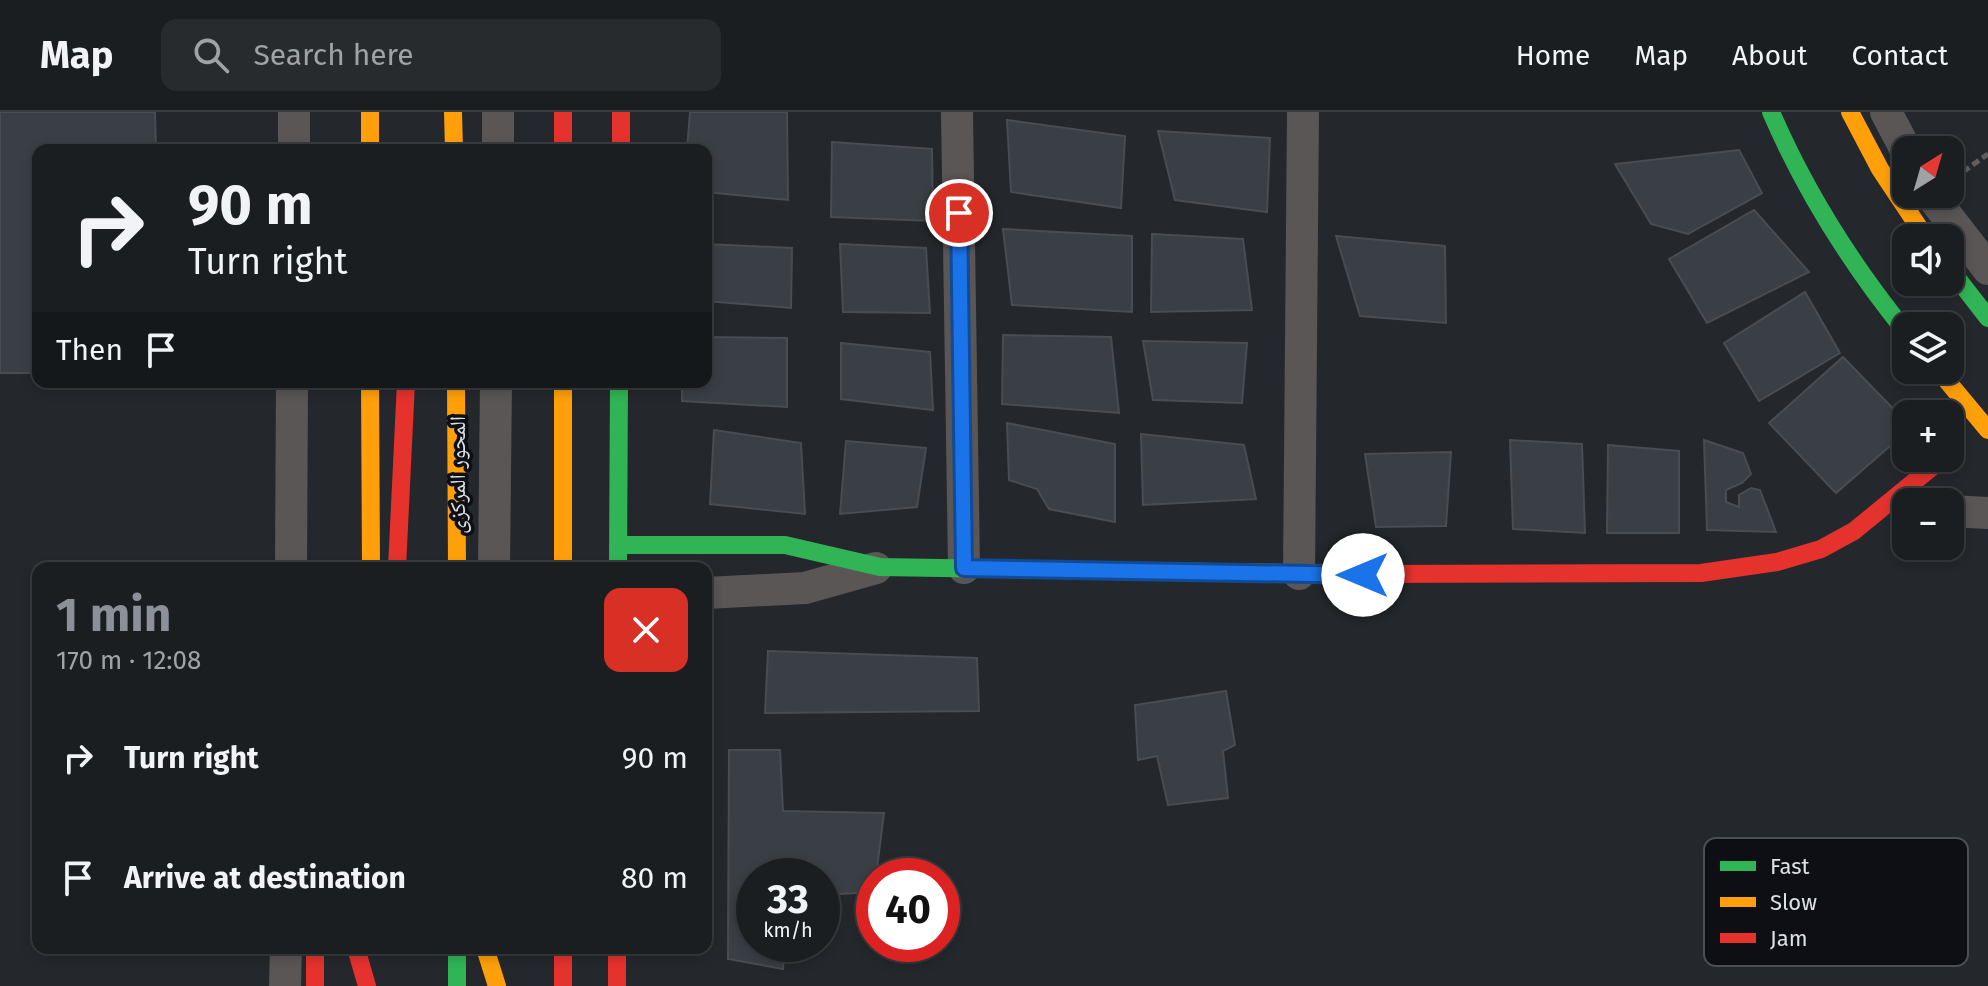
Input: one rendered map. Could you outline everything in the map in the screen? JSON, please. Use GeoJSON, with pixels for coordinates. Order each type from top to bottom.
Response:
{"type":"FeatureCollection","features":[{"type":"Feature","properties":{"kind":"main road"},"geometry":{"type":"LineString","coordinates":[[370,112],[370,144]]}},
{"type":"Feature","properties":{"kind":"main road"},"geometry":{"type":"LineString","coordinates":[[453,112],[454,144]]}},
{"type":"Feature","properties":{"kind":"main road"},"geometry":{"type":"LineString","coordinates":[[563,112],[563,144]]}},
{"type":"Feature","properties":{"kind":"main road"},"geometry":{"type":"LineString","coordinates":[[621,112],[621,144]]}},
{"type":"Feature","properties":{"kind":"main road"},"geometry":{"type":"LineString","coordinates":[[1771,112],[1810,198],[1866,283],[1892,315]]}},
{"type":"Feature","properties":{"kind":"main road"},"geometry":{"type":"LineString","coordinates":[[1850,112],[1880,169],[1917,224]]}},
{"type":"Feature","properties":{"kind":"main road"},"geometry":{"type":"LineString","coordinates":[[1964,287],[1988,318]]}},
{"type":"Feature","properties":{"kind":"main road"},"geometry":{"type":"LineString","coordinates":[[1950,384],[1986,428]]}},
{"type":"Feature","properties":{"kind":"main road"},"geometry":{"type":"LineString","coordinates":[[370,388],[371,562]]}},
{"type":"Feature","properties":{"kind":"main road"},"geometry":{"type":"LineString","coordinates":[[397,562],[406,388]]}},
{"type":"Feature","properties":{"kind":"main road","name":"المحور المركزى"},"geometry":{"type":"LineString","coordinates":[[456,388],[457,562]]}},
{"type":"Feature","properties":{"kind":"main road"},"geometry":{"type":"LineString","coordinates":[[563,388],[563,562]]}},
{"type":"Feature","properties":{"kind":"main road"},"geometry":{"type":"LineString","coordinates":[[618,562],[619,388]]}},
{"type":"Feature","properties":{"kind":"main road"},"geometry":{"type":"LineString","coordinates":[[618,545],[785,545],[880,567],[1299,574],[1701,573],[1767,565],[1821,549],[1863,525],[1926,472]]}},
{"type":"Feature","properties":{"kind":"main road"},"geometry":{"type":"LineString","coordinates":[[315,954],[315,986]]}},
{"type":"Feature","properties":{"kind":"main road"},"geometry":{"type":"LineString","coordinates":[[358,954],[367,986]]}},
{"type":"Feature","properties":{"kind":"main road"},"geometry":{"type":"LineString","coordinates":[[376,986],[378,954]]}},
{"type":"Feature","properties":{"kind":"main road"},"geometry":{"type":"LineString","coordinates":[[457,954],[457,986]]}},
{"type":"Feature","properties":{"kind":"main road"},"geometry":{"type":"LineString","coordinates":[[487,954],[497,986]]}},
{"type":"Feature","properties":{"kind":"main road"},"geometry":{"type":"LineString","coordinates":[[563,954],[563,986]]}},
{"type":"Feature","properties":{"kind":"main road"},"geometry":{"type":"LineString","coordinates":[[617,954],[617,986]]}},
{"type":"Feature","properties":{"kind":"street"},"geometry":{"type":"LineString","coordinates":[[294,112],[294,144]]}},
{"type":"Feature","properties":{"kind":"street"},"geometry":{"type":"LineString","coordinates":[[498,112],[498,144]]}},
{"type":"Feature","properties":{"kind":"street"},"geometry":{"type":"LineString","coordinates":[[957,112],[964,568]]}},
{"type":"Feature","properties":{"kind":"street"},"geometry":{"type":"LineString","coordinates":[[1299,574],[1303,112]]}},
{"type":"Feature","properties":{"kind":"street"},"geometry":{"type":"LineString","coordinates":[[1886,112],[1899,136]]}},
{"type":"Feature","properties":{"kind":"street"},"geometry":{"type":"LineString","coordinates":[[1941,208],[1988,269]]}},
{"type":"Feature","properties":{"kind":"street"},"geometry":{"type":"LineString","coordinates":[[291,562],[292,388]]}},
{"type":"Feature","properties":{"kind":"street"},"geometry":{"type":"LineString","coordinates":[[494,562],[496,388]]}},
{"type":"Feature","properties":{"kind":"street"},"geometry":{"type":"LineString","coordinates":[[1964,443],[1986,428]]}},
{"type":"Feature","properties":{"kind":"street"},"geometry":{"type":"LineString","coordinates":[[1964,512],[1988,513]]}},
{"type":"Feature","properties":{"kind":"street"},"geometry":{"type":"LineString","coordinates":[[1863,525],[1892,522]]}},
{"type":"Feature","properties":{"kind":"street"},"geometry":{"type":"LineString","coordinates":[[712,593],[805,588],[880,567]]}},
{"type":"Feature","properties":{"kind":"street"},"geometry":{"type":"LineString","coordinates":[[285,986],[286,954]]}},
{"type":"Feature","properties":{"kind":"street"},"geometry":{"type":"LineString","coordinates":[[491,954],[491,986]]}},
{"type":"Feature","properties":{"kind":"path"},"geometry":{"type":"LineString","coordinates":[[1964,171],[1988,154]]}},
{"type":"Feature","properties":{"kind":"building"},"geometry":{"type":"Polygon","coordinates":[[[0,112],[155,112],[156,144],[32,144],[32,373],[0,373],[0,112]]]}},
{"type":"Feature","properties":{"kind":"building"},"geometry":{"type":"Polygon","coordinates":[[[690,112],[787,112],[788,200],[712,193],[712,144],[687,144],[690,112]]]}},
{"type":"Feature","properties":{"kind":"building"},"geometry":{"type":"Polygon","coordinates":[[[1007,120],[1125,136],[1121,208],[1011,192],[1007,120]]]}},
{"type":"Feature","properties":{"kind":"building"},"geometry":{"type":"Polygon","coordinates":[[[1158,131],[1270,138],[1267,212],[1175,200],[1158,131]]]}},
{"type":"Feature","properties":{"kind":"building"},"geometry":{"type":"Polygon","coordinates":[[[832,142],[932,149],[933,221],[831,217],[832,142]]]}},
{"type":"Feature","properties":{"kind":"building"},"geometry":{"type":"Polygon","coordinates":[[[1739,150],[1762,193],[1688,234],[1651,224],[1615,164],[1739,150]]]}},
{"type":"Feature","properties":{"kind":"building"},"geometry":{"type":"Polygon","coordinates":[[[1754,210],[1809,272],[1707,323],[1669,259],[1754,210]]]}},
{"type":"Feature","properties":{"kind":"building"},"geometry":{"type":"Polygon","coordinates":[[[1003,229],[1132,236],[1132,312],[1012,305],[1003,229]]]}},
{"type":"Feature","properties":{"kind":"building"},"geometry":{"type":"Polygon","coordinates":[[[1152,234],[1243,239],[1252,310],[1151,312],[1152,234]]]}},
{"type":"Feature","properties":{"kind":"building"},"geometry":{"type":"Polygon","coordinates":[[[1336,236],[1445,246],[1446,323],[1360,316],[1336,236]]]}},
{"type":"Feature","properties":{"kind":"building"},"geometry":{"type":"Polygon","coordinates":[[[712,244],[792,248],[791,308],[712,301],[712,244]]]}},
{"type":"Feature","properties":{"kind":"building"},"geometry":{"type":"Polygon","coordinates":[[[840,244],[926,248],[930,313],[843,312],[840,244]]]}},
{"type":"Feature","properties":{"kind":"building"},"geometry":{"type":"Polygon","coordinates":[[[1805,292],[1840,353],[1759,401],[1724,343],[1805,292]]]}},
{"type":"Feature","properties":{"kind":"building"},"geometry":{"type":"Polygon","coordinates":[[[1003,335],[1111,337],[1119,413],[1002,404],[1003,335]]]}},
{"type":"Feature","properties":{"kind":"building"},"geometry":{"type":"Polygon","coordinates":[[[712,337],[787,338],[787,407],[682,401],[682,388],[712,388],[712,337]]]}},
{"type":"Feature","properties":{"kind":"building"},"geometry":{"type":"Polygon","coordinates":[[[1143,341],[1247,343],[1242,403],[1153,400],[1143,341]]]}},
{"type":"Feature","properties":{"kind":"building"},"geometry":{"type":"Polygon","coordinates":[[[841,343],[930,352],[933,410],[841,399],[841,343]]]}},
{"type":"Feature","properties":{"kind":"building"},"geometry":{"type":"Polygon","coordinates":[[[1843,357],[1892,408],[1892,444],[1836,493],[1769,423],[1843,357]]]}},
{"type":"Feature","properties":{"kind":"building"},"geometry":{"type":"Polygon","coordinates":[[[1007,423],[1115,444],[1115,522],[1049,509],[1037,489],[1009,480],[1007,423]]]}},
{"type":"Feature","properties":{"kind":"building"},"geometry":{"type":"Polygon","coordinates":[[[714,430],[801,443],[805,514],[710,504],[714,430]]]}},
{"type":"Feature","properties":{"kind":"building"},"geometry":{"type":"Polygon","coordinates":[[[1141,434],[1244,445],[1256,499],[1143,505],[1141,434]]]}},
{"type":"Feature","properties":{"kind":"building"},"geometry":{"type":"Polygon","coordinates":[[[1510,440],[1582,444],[1585,533],[1513,529],[1510,440]]]}},
{"type":"Feature","properties":{"kind":"building"},"geometry":{"type":"Polygon","coordinates":[[[1704,440],[1743,453],[1751,474],[1742,483],[1726,490],[1726,502],[1739,507],[1739,495],[1751,488],[1760,490],[1776,532],[1707,530],[1704,440]]]}},
{"type":"Feature","properties":{"kind":"building"},"geometry":{"type":"Polygon","coordinates":[[[846,441],[926,448],[917,507],[840,514],[846,441]]]}},
{"type":"Feature","properties":{"kind":"building"},"geometry":{"type":"Polygon","coordinates":[[[1608,445],[1679,451],[1679,533],[1607,533],[1608,445]]]}},
{"type":"Feature","properties":{"kind":"building"},"geometry":{"type":"Polygon","coordinates":[[[1451,452],[1446,526],[1376,527],[1365,454],[1451,452]]]}},
{"type":"Feature","properties":{"kind":"building"},"geometry":{"type":"Polygon","coordinates":[[[768,651],[977,658],[979,711],[765,713],[768,651]]]}},
{"type":"Feature","properties":{"kind":"building"},"geometry":{"type":"Polygon","coordinates":[[[1226,691],[1235,745],[1223,751],[1228,798],[1168,805],[1157,756],[1138,760],[1135,705],[1226,691]]]}},
{"type":"Feature","properties":{"kind":"building"},"geometry":{"type":"Polygon","coordinates":[[[729,750],[780,750],[783,811],[884,813],[878,858],[856,858],[856,893],[840,894],[840,858],[736,858],[736,960],[728,959],[729,750]]]}},
{"type":"Feature","properties":{"kind":"building"},"geometry":{"type":"Polygon","coordinates":[[[744,962],[784,962],[783,969],[744,962]]]}},
{"type":"Feature","properties":{"kind":"traffic: fast"},"geometry":{"type":"LineString","coordinates":[[1771,112],[1799,171],[1831,227],[1892,313]]}},
{"type":"Feature","properties":{"kind":"traffic: fast"},"geometry":{"type":"LineString","coordinates":[[1964,287],[1988,318]]}},
{"type":"Feature","properties":{"kind":"traffic: fast"},"geometry":{"type":"LineString","coordinates":[[618,562],[619,388]]}},
{"type":"Feature","properties":{"kind":"traffic: fast"},"geometry":{"type":"LineString","coordinates":[[618,545],[785,545],[880,567],[1055,570]]}},
{"type":"Feature","properties":{"kind":"traffic: fast"},"geometry":{"type":"LineString","coordinates":[[457,954],[457,986]]}},
{"type":"Feature","properties":{"kind":"traffic: slow"},"geometry":{"type":"LineString","coordinates":[[370,112],[370,144]]}},
{"type":"Feature","properties":{"kind":"traffic: slow"},"geometry":{"type":"LineString","coordinates":[[453,112],[454,144]]}},
{"type":"Feature","properties":{"kind":"traffic: slow"},"geometry":{"type":"LineString","coordinates":[[1850,112],[1880,169],[1917,224]]}},
{"type":"Feature","properties":{"kind":"traffic: slow"},"geometry":{"type":"LineString","coordinates":[[1950,384],[1988,430]]}},
{"type":"Feature","properties":{"kind":"traffic: slow"},"geometry":{"type":"LineString","coordinates":[[370,388],[371,562]]}},
{"type":"Feature","properties":{"kind":"traffic: slow"},"geometry":{"type":"LineString","coordinates":[[456,388],[457,562]]}},
{"type":"Feature","properties":{"kind":"traffic: slow"},"geometry":{"type":"LineString","coordinates":[[563,388],[563,562]]}},
{"type":"Feature","properties":{"kind":"traffic: slow"},"geometry":{"type":"LineString","coordinates":[[1055,570],[1377,574]]}},
{"type":"Feature","properties":{"kind":"traffic: slow"},"geometry":{"type":"LineString","coordinates":[[487,954],[497,986]]}},
{"type":"Feature","properties":{"kind":"traffic: jam"},"geometry":{"type":"LineString","coordinates":[[563,112],[563,144]]}},
{"type":"Feature","properties":{"kind":"traffic: jam"},"geometry":{"type":"LineString","coordinates":[[621,112],[621,144]]}},
{"type":"Feature","properties":{"kind":"traffic: jam"},"geometry":{"type":"LineString","coordinates":[[397,562],[406,388]]}},
{"type":"Feature","properties":{"kind":"traffic: jam"},"geometry":{"type":"LineString","coordinates":[[1377,574],[1701,573],[1777,562],[1821,549],[1854,531],[1926,472]]}},
{"type":"Feature","properties":{"kind":"traffic: jam"},"geometry":{"type":"LineString","coordinates":[[315,954],[315,986]]}},
{"type":"Feature","properties":{"kind":"traffic: jam"},"geometry":{"type":"LineString","coordinates":[[358,954],[367,986]]}},
{"type":"Feature","properties":{"kind":"traffic: jam"},"geometry":{"type":"LineString","coordinates":[[563,954],[563,986]]}},
{"type":"Feature","properties":{"kind":"traffic: jam"},"geometry":{"type":"LineString","coordinates":[[617,954],[617,986]]}},
{"type":"Feature","properties":{"kind":"route"},"geometry":{"type":"LineString","coordinates":[[959,213],[964,568],[1363,575]]}}]}
